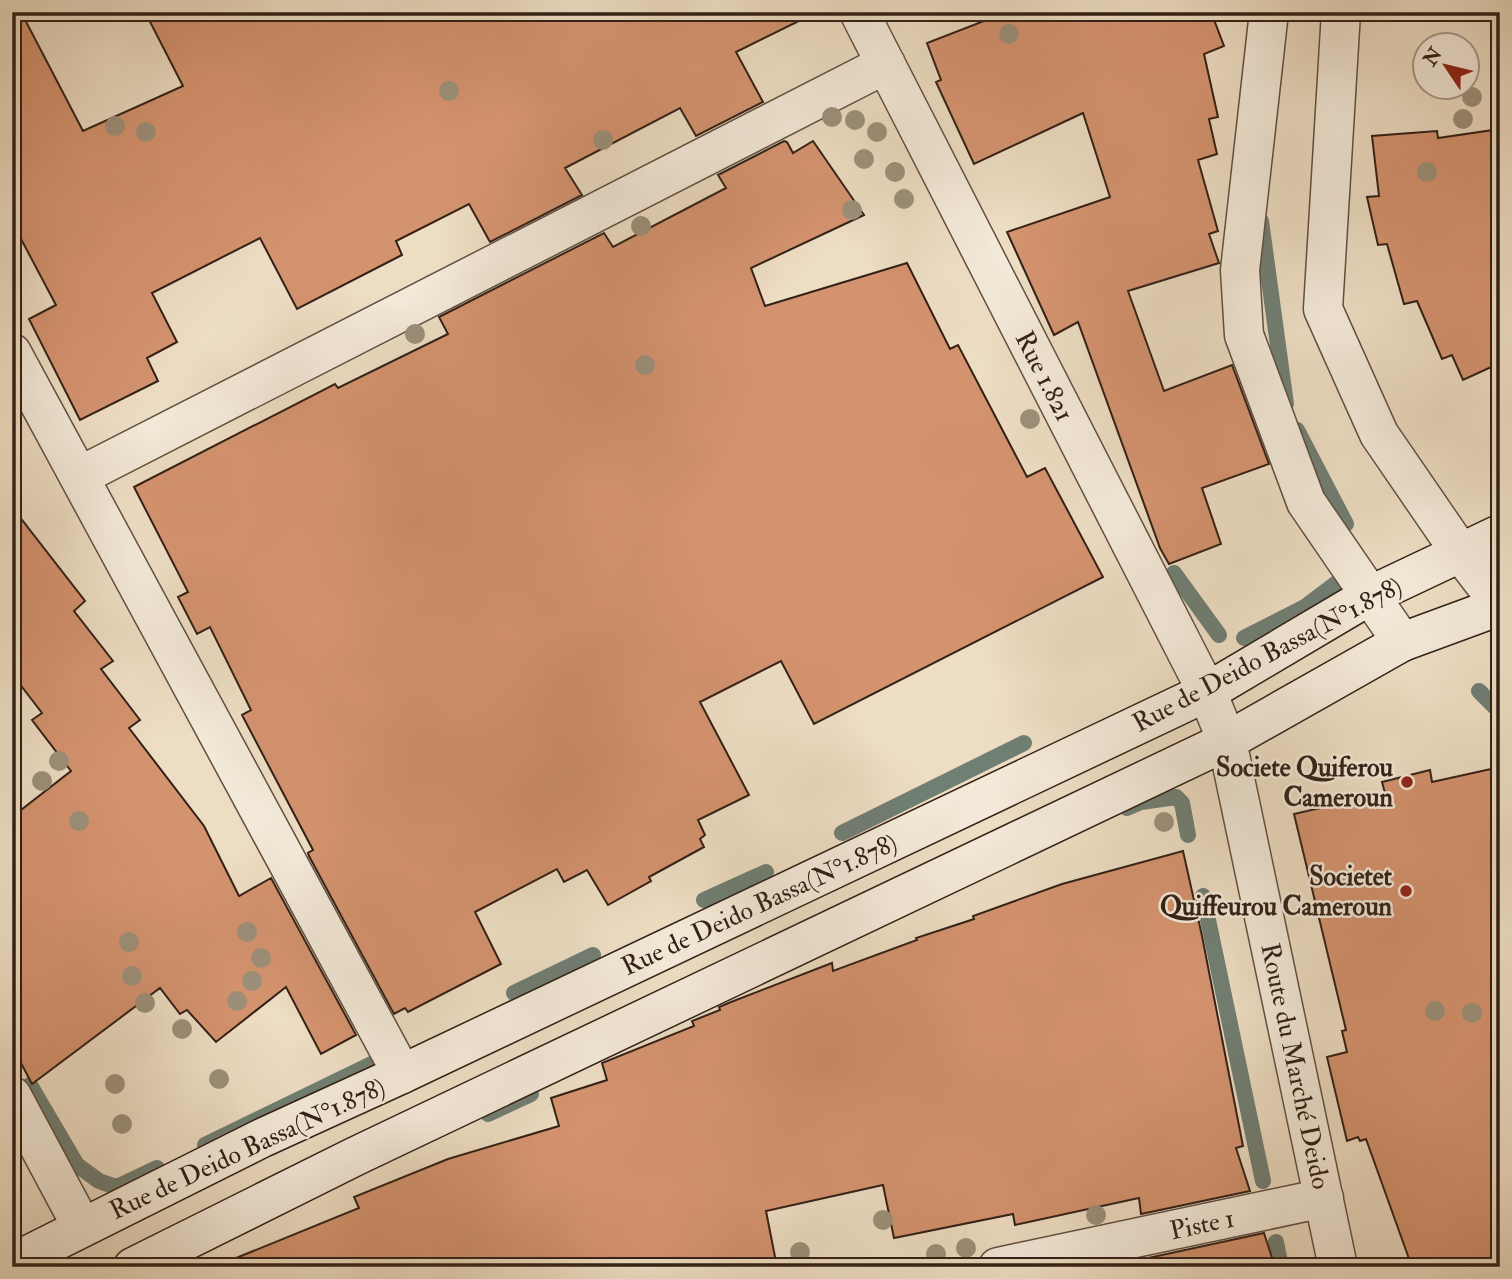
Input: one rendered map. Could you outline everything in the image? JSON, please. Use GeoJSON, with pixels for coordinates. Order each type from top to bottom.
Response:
{"type":"FeatureCollection","features":[{"type":"Feature","properties":{"kind":"street","name":"Rue 1.821"},"geometry":{"type":"LineString","coordinates":[[859,12],[1207,692],[1227,741]]}},
{"type":"Feature","properties":{"kind":"street"},"geometry":{"type":"LineString","coordinates":[[1269,12],[1240,270],[1244,335],[1306,502],[1402,642]]}},
{"type":"Feature","properties":{"kind":"street"},"geometry":{"type":"LineString","coordinates":[[1341,12],[1323,309],[1379,434],[1500,605]]}},
{"type":"Feature","properties":{"kind":"street"},"geometry":{"type":"LineString","coordinates":[[80,476],[886,64]]}},
{"type":"Feature","properties":{"kind":"street"},"geometry":{"type":"LineString","coordinates":[[12,353],[402,1074]]}},
{"type":"Feature","properties":{"kind":"street","name":"Rue de Deido Bassa(N°1.878)"},"geometry":{"type":"LineString","coordinates":[[12,1263],[262,1138],[1207,692],[1369,596],[1500,534]]}},
{"type":"Feature","properties":{"kind":"street","name":"Rue de Deido Bassa(N°1.878)"},"geometry":{"type":"LineString","coordinates":[[133,1267],[356,1156],[1227,741],[1402,642],[1500,605]]}},
{"type":"Feature","properties":{"kind":"street","name":"Route du Marché Deido"},"geometry":{"type":"LineString","coordinates":[[1227,741],[1338,1267]]}},
{"type":"Feature","properties":{"kind":"street"},"geometry":{"type":"LineString","coordinates":[[12,1096],[82,1227]]}},
{"type":"Feature","properties":{"kind":"street","name":"Piste 1"},"geometry":{"type":"LineString","coordinates":[[998,1267],[1324,1198]]}},
{"type":"Feature","properties":{"kind":"building"},"geometry":{"type":"Polygon","coordinates":[[[12,12],[21,12],[83,131],[183,86],[145,12],[817,12],[736,52],[763,102],[696,136],[680,108],[565,168],[582,195],[490,242],[469,204],[396,241],[402,255],[297,309],[260,238],[152,293],[177,342],[147,358],[158,381],[80,420],[29,319],[56,305],[12,222],[12,12]]]}},
{"type":"Feature","properties":{"kind":"building"},"geometry":{"type":"Polygon","coordinates":[[[1007,12],[1211,12],[1224,46],[1204,54],[1218,117],[1209,119],[1217,154],[1198,160],[1218,231],[1209,234],[1219,263],[1128,291],[1164,391],[1232,365],[1269,464],[1202,488],[1221,544],[1169,564],[1160,548],[1078,322],[1054,335],[1007,232],[1110,197],[1083,113],[974,164],[936,82],[941,80],[927,43],[1007,12]]]}},
{"type":"Feature","properties":{"kind":"building"},"geometry":{"type":"Polygon","coordinates":[[[1500,129],[1500,363],[1463,380],[1452,355],[1442,359],[1417,301],[1404,304],[1387,244],[1378,245],[1367,197],[1379,196],[1372,136],[1437,131],[1438,138],[1500,129]]]}},
{"type":"Feature","properties":{"kind":"building"},"geometry":{"type":"Polygon","coordinates":[[[784,141],[793,153],[813,141],[864,215],[751,268],[765,306],[907,263],[950,349],[958,345],[1027,477],[1045,468],[1103,577],[814,724],[781,661],[700,702],[749,795],[698,820],[705,835],[700,839],[704,847],[649,877],[651,881],[608,905],[587,870],[564,882],[557,869],[475,912],[501,964],[408,1012],[405,1008],[394,1014],[309,856],[308,853],[313,850],[242,715],[251,710],[210,627],[197,634],[178,597],[188,592],[134,487],[335,384],[338,388],[448,334],[439,317],[604,233],[613,247],[726,188],[718,175],[784,141]]]}},
{"type":"Feature","properties":{"kind":"building"},"geometry":{"type":"Polygon","coordinates":[[[12,507],[85,601],[74,611],[113,661],[101,669],[140,720],[129,728],[204,826],[239,896],[271,878],[356,1035],[321,1054],[286,987],[216,1042],[187,1010],[180,1014],[160,988],[32,1084],[12,1046],[12,817],[71,771],[32,720],[42,713],[12,674],[12,507]]]}},
{"type":"Feature","properties":{"kind":"building"},"geometry":{"type":"Polygon","coordinates":[[[1500,767],[1500,1267],[1412,1267],[1366,1139],[1360,1141],[1358,1137],[1347,1141],[1327,1057],[1347,1052],[1342,1031],[1346,1030],[1294,814],[1385,793],[1382,782],[1430,770],[1432,782],[1500,767]]]}},
{"type":"Feature","properties":{"kind":"building"},"geometry":{"type":"Polygon","coordinates":[[[1183,851],[1243,1146],[1236,1148],[1250,1191],[1141,1214],[1139,1198],[1015,1225],[1013,1214],[894,1238],[883,1185],[766,1211],[777,1267],[219,1267],[359,1208],[354,1197],[448,1159],[559,1126],[551,1098],[607,1080],[602,1063],[694,1026],[692,1021],[720,1010],[719,1007],[832,963],[833,971],[1062,884],[1183,851]]]}},
{"type":"Feature","properties":{"kind":"building"},"geometry":{"type":"Polygon","coordinates":[[[1264,1233],[1275,1267],[1149,1267],[1148,1258],[1264,1233]]]}},
{"type":"Feature","properties":{"kind":"waterway"},"geometry":{"type":"LineString","coordinates":[[1261,221],[1286,404]]}},
{"type":"Feature","properties":{"kind":"waterway"},"geometry":{"type":"LineString","coordinates":[[1297,430],[1346,524]]}},
{"type":"Feature","properties":{"kind":"waterway"},"geometry":{"type":"LineString","coordinates":[[1174,573],[1219,635]]}},
{"type":"Feature","properties":{"kind":"waterway"},"geometry":{"type":"LineString","coordinates":[[1244,638],[1305,607],[1350,573]]}},
{"type":"Feature","properties":{"kind":"waterway"},"geometry":{"type":"LineString","coordinates":[[1479,691],[1500,712]]}},
{"type":"Feature","properties":{"kind":"waterway"},"geometry":{"type":"LineString","coordinates":[[842,833],[1024,743]]}},
{"type":"Feature","properties":{"kind":"waterway"},"geometry":{"type":"LineString","coordinates":[[1127,808],[1141,802],[1176,797],[1182,803],[1188,835]]}},
{"type":"Feature","properties":{"kind":"waterway"},"geometry":{"type":"LineString","coordinates":[[704,900],[766,872]]}},
{"type":"Feature","properties":{"kind":"waterway"},"geometry":{"type":"LineString","coordinates":[[1203,896],[1263,1181]]}},
{"type":"Feature","properties":{"kind":"waterway"},"geometry":{"type":"LineString","coordinates":[[514,993],[593,955]]}},
{"type":"Feature","properties":{"kind":"waterway"},"geometry":{"type":"LineString","coordinates":[[205,1145],[382,1059]]}},
{"type":"Feature","properties":{"kind":"waterway"},"geometry":{"type":"LineString","coordinates":[[30,1085],[77,1165],[99,1181],[119,1186],[157,1168]]}},
{"type":"Feature","properties":{"kind":"waterway"},"geometry":{"type":"LineString","coordinates":[[488,1114],[531,1094]]}},
{"type":"Feature","properties":{"kind":"waterway"},"geometry":{"type":"LineString","coordinates":[[1276,1242],[1281,1267]]}},
{"type":"Feature","properties":{"kind":"place","name":"Societe Quiferou Cameroun"},"geometry":{"type":"Point","coordinates":[1407,782]}},
{"type":"Feature","properties":{"kind":"place","name":"Societet Quiffeurou Cameroun"},"geometry":{"type":"Point","coordinates":[1406,891]}}]}
